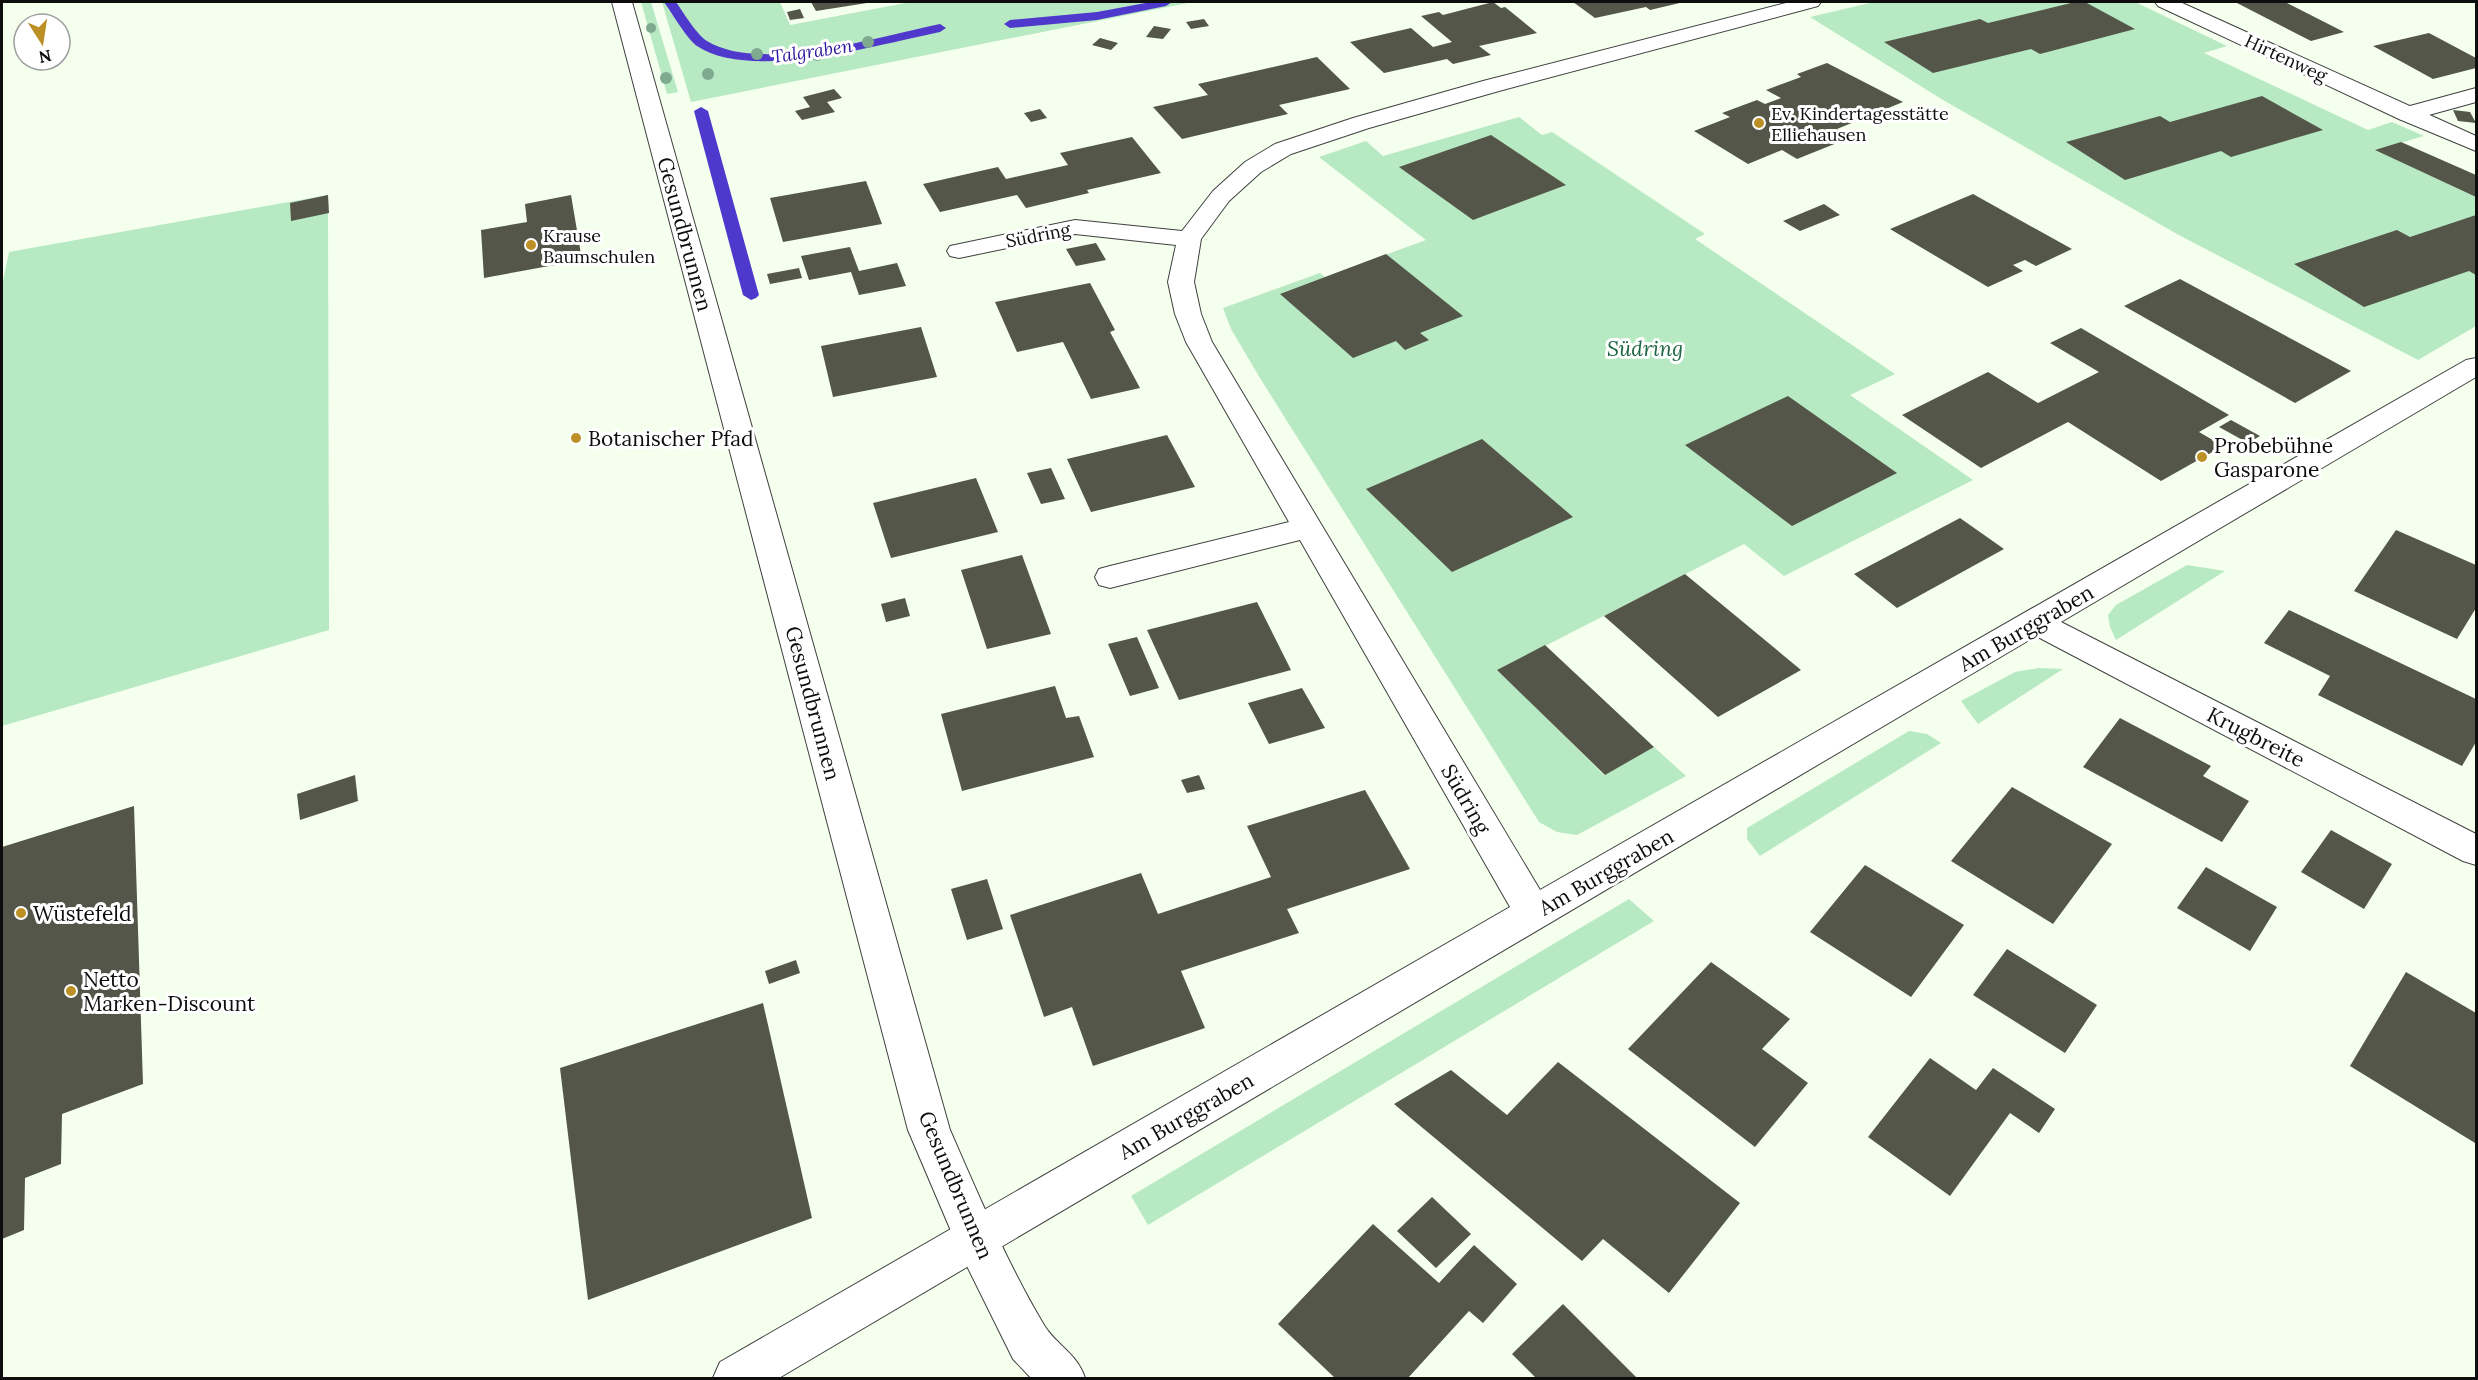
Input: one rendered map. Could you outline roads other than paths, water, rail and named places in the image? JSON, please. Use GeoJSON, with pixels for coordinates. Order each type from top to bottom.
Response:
{"type":"FeatureCollection","features":[{"type":"Feature","properties":{"kind":"street","name":"Gesundbrunnen"},"geometry":{"type":"LineString","coordinates":[[622,2],[929,1130],[975,1237],[1029,1343],[1062,1378]]}},
{"type":"Feature","properties":{"kind":"street","name":"Südring"},"geometry":{"type":"LineString","coordinates":[[1534,914],[1199,342],[1191,324],[1180,282],[1189,239],[1221,196],[1253,168],[1283,149],[1361,123],[1811,2]]}},
{"type":"Feature","properties":{"kind":"street","name":"Hirtenweg"},"geometry":{"type":"LineString","coordinates":[[2165,2],[2476,144]]}},
{"type":"Feature","properties":{"kind":"street"},"geometry":{"type":"LineString","coordinates":[[2407,114],[2476,95]]}},
{"type":"Feature","properties":{"kind":"street","name":"Südring"},"geometry":{"type":"LineString","coordinates":[[959,251],[1075,227],[1189,239]]}},
{"type":"Feature","properties":{"kind":"street","name":"Am Burggraben"},"geometry":{"type":"LineString","coordinates":[[736,1378],[2476,366]]}},
{"type":"Feature","properties":{"kind":"street"},"geometry":{"type":"LineString","coordinates":[[1110,577],[1307,528]]}},
{"type":"Feature","properties":{"kind":"street","name":"Krugbreite"},"geometry":{"type":"LineString","coordinates":[[2036,622],[2476,851]]}},
{"type":"Feature","properties":{"kind":"waterway","name":"Talgraben"},"geometry":{"type":"LineString","coordinates":[[670,2],[701,43],[727,53],[754,58],[809,55],[940,28]]}},
{"type":"Feature","properties":{"kind":"waterway","name":"Talgraben"},"geometry":{"type":"LineString","coordinates":[[1010,24],[1097,16],[1166,2]]}},
{"type":"Feature","properties":{"kind":"waterway"},"geometry":{"type":"LineString","coordinates":[[701,111],[751,295]]}},
{"type":"Feature","properties":{"kind":"place","name":"Ev. Kindertagesstätte Elliehausen"},"geometry":{"type":"Point","coordinates":[1759,123]}},
{"type":"Feature","properties":{"kind":"place","name":"Krause Baumschulen"},"geometry":{"type":"Point","coordinates":[531,245]}},
{"type":"Feature","properties":{"kind":"place","name":"Botanischer Pfad"},"geometry":{"type":"Point","coordinates":[576,438]}},
{"type":"Feature","properties":{"kind":"place","name":"Probebühne Gasparone"},"geometry":{"type":"Point","coordinates":[2202,457]}},
{"type":"Feature","properties":{"kind":"place","name":"Wüstefeld"},"geometry":{"type":"Point","coordinates":[21,913]}},
{"type":"Feature","properties":{"kind":"place","name":"Netto Marken-Discount"},"geometry":{"type":"Point","coordinates":[71,991]}}]}
